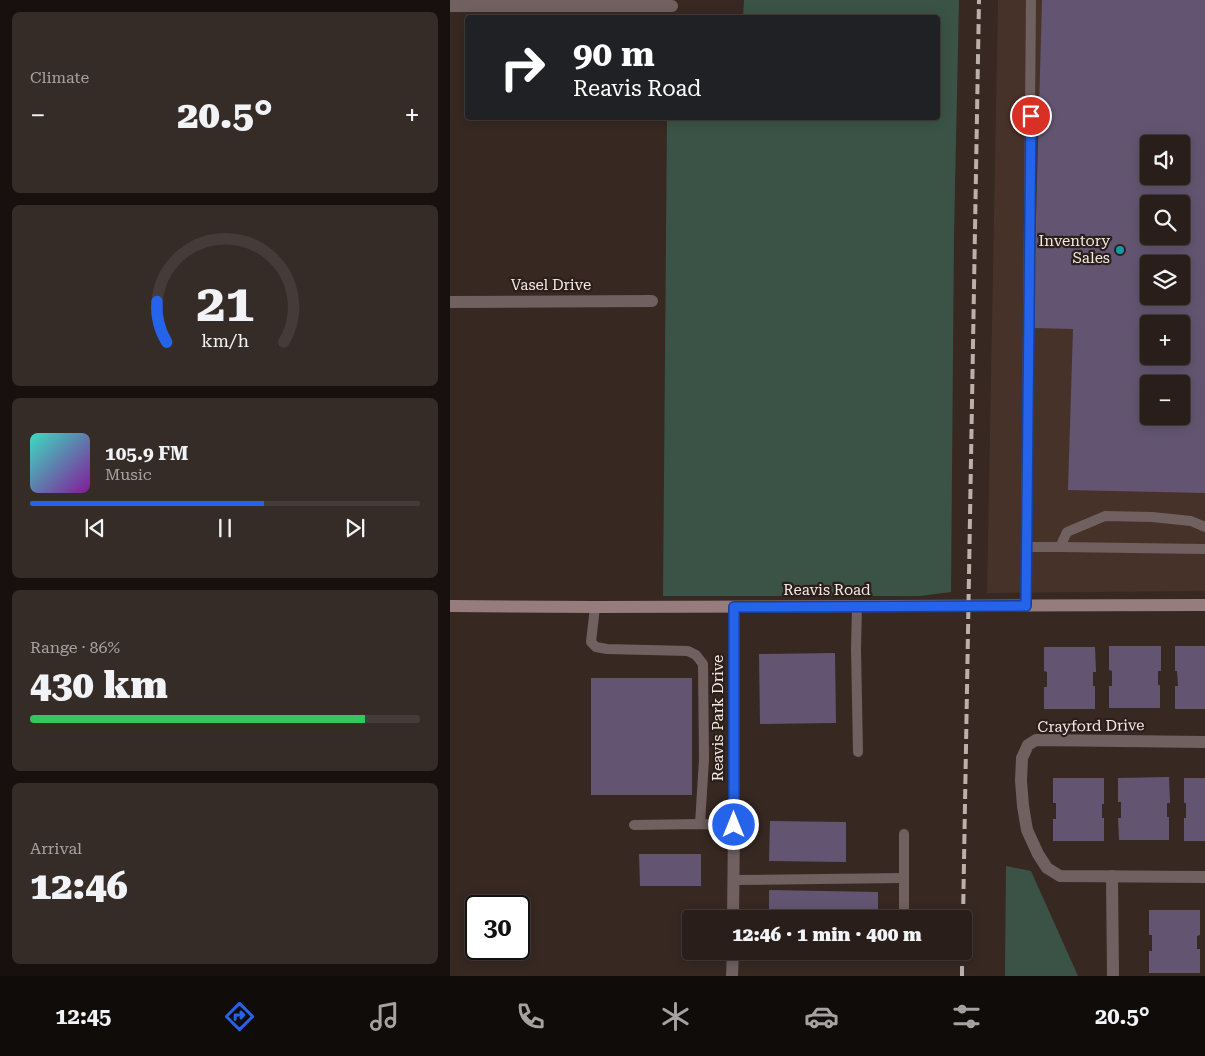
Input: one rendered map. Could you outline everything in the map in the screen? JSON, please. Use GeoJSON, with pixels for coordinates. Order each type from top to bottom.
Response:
{"type":"FeatureCollection","features":[{"type":"Feature","properties":{"kind":"street"},"geometry":{"type":"LineString","coordinates":[[450,6],[672,6]]}},
{"type":"Feature","properties":{"kind":"street","name":"Vasel Drive"},"geometry":{"type":"LineString","coordinates":[[450,302],[652,301]]}},
{"type":"Feature","properties":{"kind":"street","name":"Reavis Road"},"geometry":{"type":"LineString","coordinates":[[450,606],[1205,606]]}},
{"type":"Feature","properties":{"kind":"street","name":"Reavis Park Drive"},"geometry":{"type":"LineString","coordinates":[[733,910],[734,607]]}},
{"type":"Feature","properties":{"kind":"street","name":"Crayford Drive"},"geometry":{"type":"LineString","coordinates":[[1205,742],[1036,740],[1028,745],[1022,758],[1021,781],[1027,830],[1047,868],[1060,876],[1205,877]]}},
{"type":"Feature","properties":{"kind":"street"},"geometry":{"type":"LineString","coordinates":[[1112,876],[1113,975]]}},
{"type":"Feature","properties":{"kind":"street"},"geometry":{"type":"LineString","coordinates":[[732,960],[732,976]]}},
{"type":"Feature","properties":{"kind":"lane"},"geometry":{"type":"LineString","coordinates":[[1026,606],[1031,0]]}},
{"type":"Feature","properties":{"kind":"lane"},"geometry":{"type":"LineString","coordinates":[[1060,547],[1067,532],[1105,516],[1152,517],[1191,521],[1205,527]]}},
{"type":"Feature","properties":{"kind":"lane"},"geometry":{"type":"LineString","coordinates":[[1026,546],[1205,549]]}},
{"type":"Feature","properties":{"kind":"lane"},"geometry":{"type":"LineString","coordinates":[[857,606],[858,752]]}},
{"type":"Feature","properties":{"kind":"lane"},"geometry":{"type":"LineString","coordinates":[[595,607],[591,642],[596,647],[607,649],[688,651],[696,655],[703,664],[704,759],[700,824]]}},
{"type":"Feature","properties":{"kind":"lane"},"geometry":{"type":"LineString","coordinates":[[634,825],[734,825]]}},
{"type":"Feature","properties":{"kind":"lane"},"geometry":{"type":"LineString","coordinates":[[904,834],[904,910]]}},
{"type":"Feature","properties":{"kind":"lane"},"geometry":{"type":"LineString","coordinates":[[734,880],[904,878]]}},
{"type":"Feature","properties":{"kind":"shaded area"},"geometry":{"type":"Polygon","coordinates":[[[998,0],[1205,0],[1205,591],[987,593],[998,0]]]}},
{"type":"Feature","properties":{"kind":"green space"},"geometry":{"type":"Polygon","coordinates":[[[744,0],[959,0],[954,233],[951,592],[920,596],[663,596],[667,120],[940,120],[940,15],[743,15],[744,0]]]}},
{"type":"Feature","properties":{"kind":"green space"},"geometry":{"type":"Polygon","coordinates":[[[1006,866],[1031,871],[1078,976],[1005,976],[1006,866]]]}},
{"type":"Feature","properties":{"kind":"building","name":"Inventory Sales"},"geometry":{"type":"Polygon","coordinates":[[[1042,0],[1205,0],[1205,493],[1068,490],[1073,329],[1033,328],[1042,0]]]}},
{"type":"Feature","properties":{"kind":"building"},"geometry":{"type":"Polygon","coordinates":[[[1109,646],[1161,646],[1161,671],[1158,671],[1160,708],[1109,708],[1109,686],[1112,686],[1112,671],[1109,670],[1109,646]]]}},
{"type":"Feature","properties":{"kind":"building"},"geometry":{"type":"Polygon","coordinates":[[[1175,646],[1205,646],[1205,709],[1175,709],[1175,686],[1178,686],[1177,671],[1175,671],[1175,646]]]}},
{"type":"Feature","properties":{"kind":"building"},"geometry":{"type":"Polygon","coordinates":[[[1044,647],[1095,647],[1096,672],[1093,672],[1093,686],[1095,686],[1095,709],[1044,709],[1044,687],[1047,687],[1047,672],[1044,671],[1044,647]]]}},
{"type":"Feature","properties":{"kind":"building"},"geometry":{"type":"Polygon","coordinates":[[[835,653],[836,723],[760,724],[759,654],[835,653]]]}},
{"type":"Feature","properties":{"kind":"building"},"geometry":{"type":"Polygon","coordinates":[[[591,678],[692,678],[692,795],[591,795],[591,678]]]}},
{"type":"Feature","properties":{"kind":"building"},"geometry":{"type":"Polygon","coordinates":[[[1169,777],[1170,803],[1167,803],[1167,817],[1169,817],[1169,840],[1119,840],[1118,818],[1121,818],[1121,802],[1118,802],[1118,778],[1169,777]]]}},
{"type":"Feature","properties":{"kind":"building"},"geometry":{"type":"Polygon","coordinates":[[[1053,778],[1104,778],[1102,818],[1104,818],[1104,841],[1053,841],[1053,819],[1056,819],[1056,803],[1053,803],[1053,778]]]}},
{"type":"Feature","properties":{"kind":"building"},"geometry":{"type":"Polygon","coordinates":[[[1184,778],[1205,778],[1205,841],[1184,841],[1186,803],[1184,803],[1184,778]]]}},
{"type":"Feature","properties":{"kind":"building"},"geometry":{"type":"Polygon","coordinates":[[[770,821],[846,822],[846,862],[769,861],[770,821]]]}},
{"type":"Feature","properties":{"kind":"building"},"geometry":{"type":"Polygon","coordinates":[[[639,854],[701,854],[701,886],[640,886],[639,854]]]}},
{"type":"Feature","properties":{"kind":"building"},"geometry":{"type":"Polygon","coordinates":[[[769,890],[878,892],[878,910],[769,910],[769,890]]]}},
{"type":"Feature","properties":{"kind":"building"},"geometry":{"type":"Polygon","coordinates":[[[1149,910],[1200,910],[1200,935],[1197,936],[1197,949],[1200,949],[1200,973],[1149,973],[1149,951],[1152,951],[1152,935],[1149,935],[1149,910]]]}},
{"type":"Feature","properties":{"kind":"railway"},"geometry":{"type":"LineString","coordinates":[[963,910],[979,0]]}},
{"type":"Feature","properties":{"kind":"railway"},"geometry":{"type":"LineString","coordinates":[[962,960],[962,976]]}},
{"type":"Feature","properties":{"kind":"place","name":"Inventory Sales"},"geometry":{"type":"Point","coordinates":[1120,250]}},
{"type":"Feature","properties":{"kind":"route"},"geometry":{"type":"LineString","coordinates":[[734,825],[734,607],[1026,606],[1031,116]]}}]}
